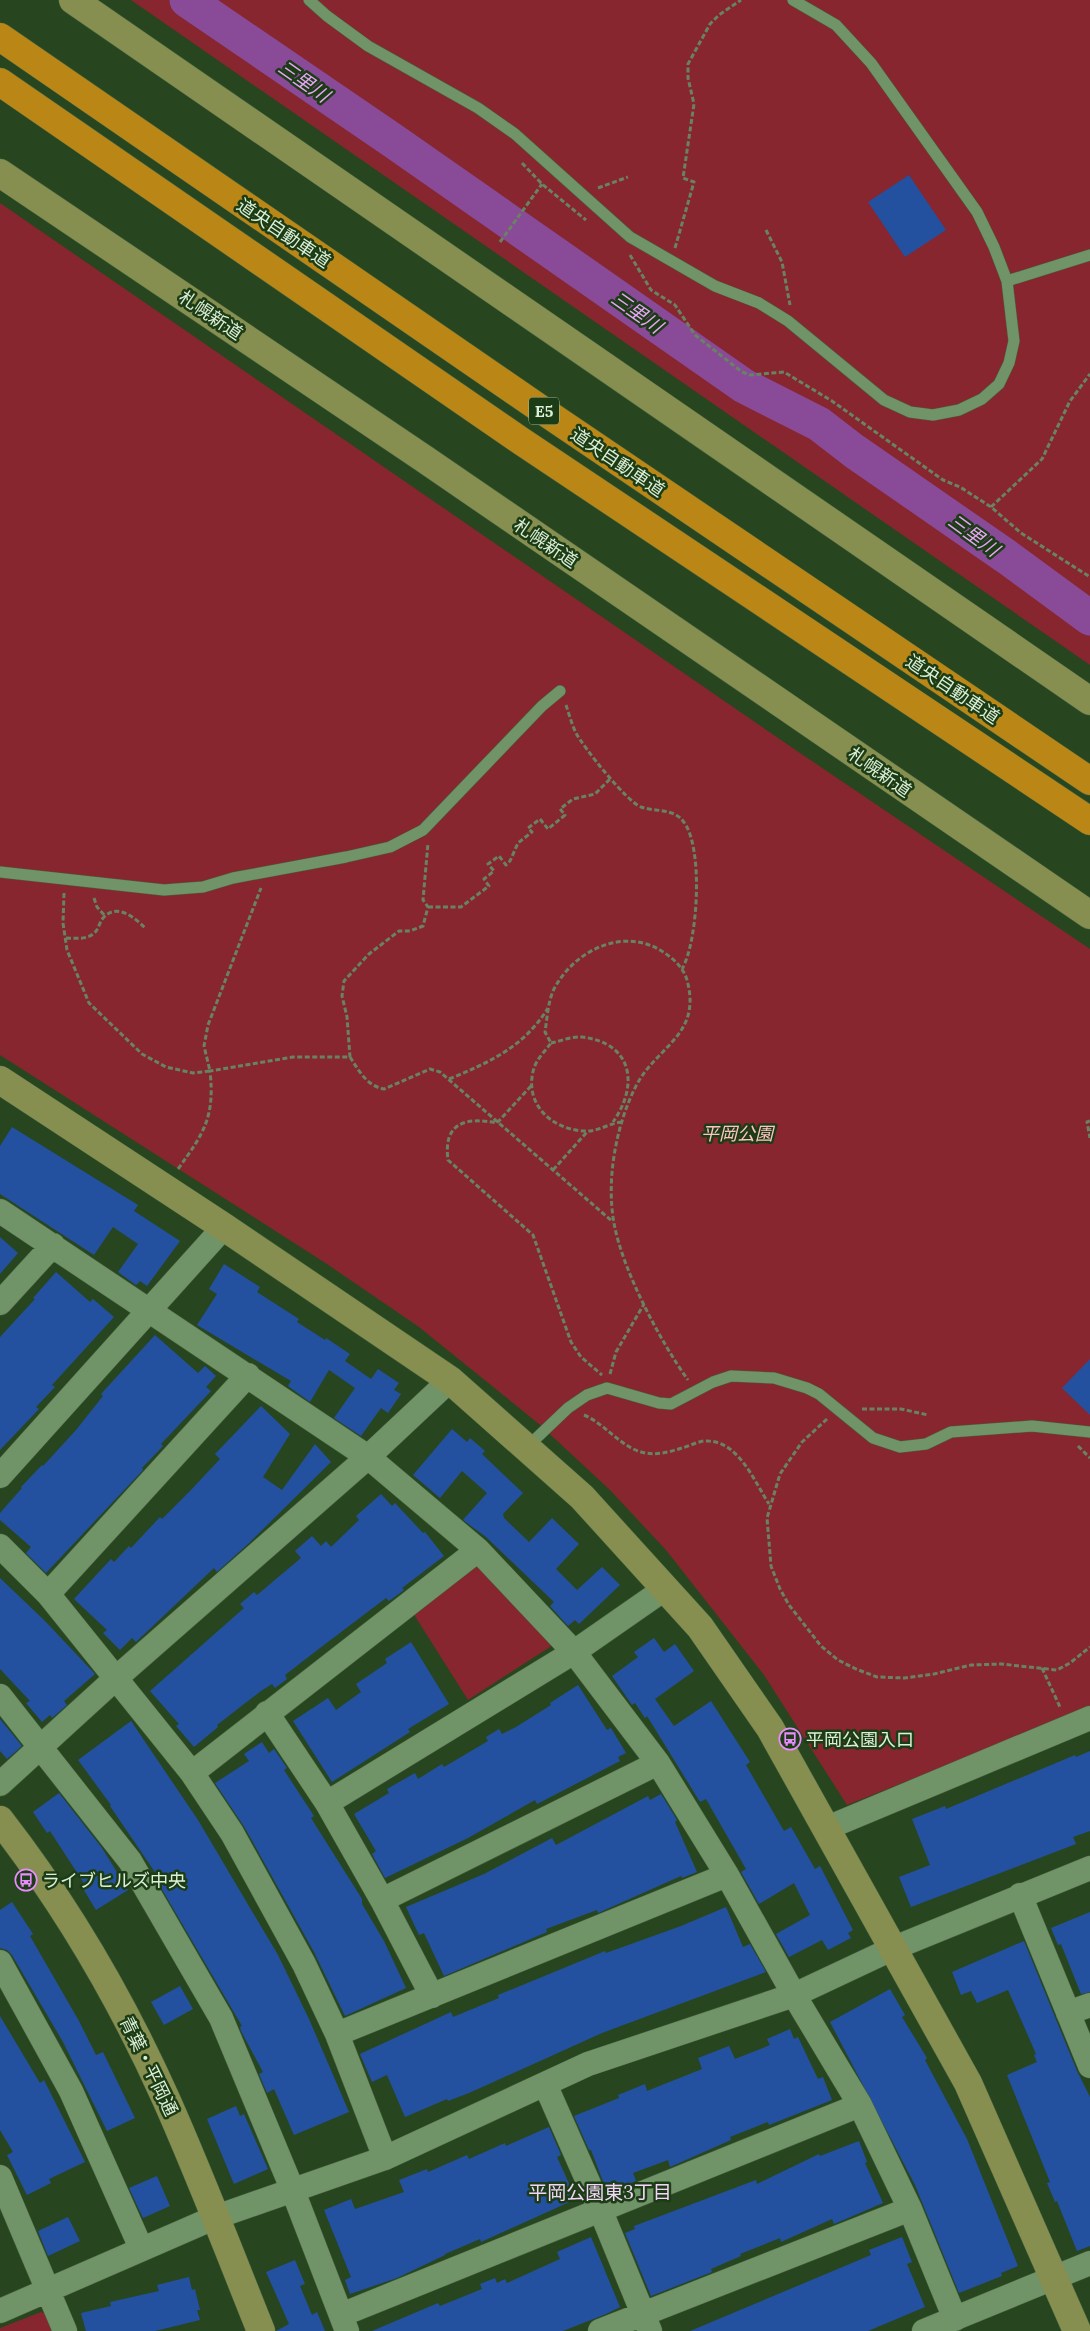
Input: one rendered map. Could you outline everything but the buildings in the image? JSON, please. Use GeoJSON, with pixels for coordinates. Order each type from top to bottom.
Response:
{"type":"FeatureCollection","features":[{"type":"Feature","properties":{"kind":"highway","name":"道央自動車道"},"geometry":{"type":"LineString","coordinates":[[0,37],[545,412],[1090,781]]}},
{"type":"Feature","properties":{"kind":"highway","name":"道央自動車道"},"geometry":{"type":"LineString","coordinates":[[0,82],[521,441],[1090,821]]}},
{"type":"Feature","properties":{"kind":"street"},"geometry":{"type":"LineString","coordinates":[[72,0],[1090,701]]}},
{"type":"Feature","properties":{"kind":"street","name":"札幌新道"},"geometry":{"type":"LineString","coordinates":[[0,173],[431,464],[1090,915]]}},
{"type":"Feature","properties":{"kind":"street"},"geometry":{"type":"LineString","coordinates":[[0,1080],[224,1227],[450,1380],[582,1497],[700,1627],[770,1728],[968,2083],[1077,2331]]}},
{"type":"Feature","properties":{"kind":"street"},"geometry":{"type":"LineString","coordinates":[[0,1211],[368,1457],[478,1550],[574,1652],[658,1763],[727,1876],[794,1995],[860,2105],[910,2209],[955,2319]]}},
{"type":"Feature","properties":{"kind":"street"},"geometry":{"type":"LineString","coordinates":[[0,1476],[224,1227]]}},
{"type":"Feature","properties":{"kind":"street"},"geometry":{"type":"LineString","coordinates":[[0,1303],[53,1245]]}},
{"type":"Feature","properties":{"kind":"street"},"geometry":{"type":"LineString","coordinates":[[48,1594],[248,1375]]}},
{"type":"Feature","properties":{"kind":"street"},"geometry":{"type":"LineString","coordinates":[[0,1784],[115,1679],[368,1457],[450,1380]]}},
{"type":"Feature","properties":{"kind":"street"},"geometry":{"type":"LineString","coordinates":[[0,1546],[48,1594],[192,1773],[232,1833],[304,1964],[337,2034],[385,2158]]}},
{"type":"Feature","properties":{"kind":"street"},"geometry":{"type":"LineString","coordinates":[[192,1773],[478,1550]]}},
{"type":"Feature","properties":{"kind":"street"},"geometry":{"type":"LineString","coordinates":[[327,1803],[574,1652],[666,1588]]}},
{"type":"Feature","properties":{"kind":"street"},"geometry":{"type":"LineString","coordinates":[[0,1696],[130,1861],[221,2018],[293,2191],[344,2323],[600,2209],[860,2105]]}},
{"type":"Feature","properties":{"kind":"street"},"geometry":{"type":"LineString","coordinates":[[267,1713],[327,1803],[382,1900],[432,1996]]}},
{"type":"Feature","properties":{"kind":"street"},"geometry":{"type":"LineString","coordinates":[[827,1828],[1079,1722]]}},
{"type":"Feature","properties":{"kind":"street"},"geometry":{"type":"LineString","coordinates":[[382,1900],[658,1763]]}},
{"type":"Feature","properties":{"kind":"street","name":"青葉・平岡通"},"geometry":{"type":"LineString","coordinates":[[0,1820],[36,1866],[80,1937],[128,2022],[166,2098],[261,2331]]}},
{"type":"Feature","properties":{"kind":"street"},"geometry":{"type":"LineString","coordinates":[[0,2311],[141,2248],[216,2218],[385,2158],[588,2064],[794,1995],[894,1948],[1090,1868]]}},
{"type":"Feature","properties":{"kind":"street"},"geometry":{"type":"LineString","coordinates":[[337,2034],[727,1876]]}},
{"type":"Feature","properties":{"kind":"street"},"geometry":{"type":"LineString","coordinates":[[1020,1895],[1079,2009],[1090,2066]]}},
{"type":"Feature","properties":{"kind":"street"},"geometry":{"type":"LineString","coordinates":[[0,1962],[71,2091],[141,2248]]}},
{"type":"Feature","properties":{"kind":"street"},"geometry":{"type":"LineString","coordinates":[[545,2084],[600,2209],[646,2322]]}},
{"type":"Feature","properties":{"kind":"street"},"geometry":{"type":"LineString","coordinates":[[0,2177],[65,2331]]}},
{"type":"Feature","properties":{"kind":"street"},"geometry":{"type":"LineString","coordinates":[[600,2331],[646,2322],[910,2209]]}},
{"type":"Feature","properties":{"kind":"street"},"geometry":{"type":"LineString","coordinates":[[924,2331],[1090,2263]]}},
{"type":"Feature","properties":{"kind":"lane"},"geometry":{"type":"LineString","coordinates":[[310,0],[327,16],[368,46],[498,121],[585,194],[630,237],[670,262],[715,286],[759,303],[788,321],[884,400],[910,412],[933,415],[967,406],[982,399],[999,384],[1009,363],[1014,341],[1007,280],[977,212],[871,63],[836,25],[793,0]]}},
{"type":"Feature","properties":{"kind":"lane"},"geometry":{"type":"LineString","coordinates":[[1007,280],[1090,255]]}},
{"type":"Feature","properties":{"kind":"lane"},"geometry":{"type":"LineString","coordinates":[[0,872],[164,890],[203,887],[233,878],[390,847],[423,830],[542,706],[560,691]]}},
{"type":"Feature","properties":{"kind":"lane"},"geometry":{"type":"LineString","coordinates":[[526,1448],[568,1408],[587,1395],[607,1388],[671,1404],[696,1390],[731,1376],[774,1378],[807,1388],[819,1394],[841,1414],[873,1438],[900,1447],[926,1444],[951,1432],[1032,1426],[1090,1432]]}},
{"type":"Feature","properties":{"kind":"path"},"geometry":{"type":"LineString","coordinates":[[670,262],[686,218],[694,182],[683,178],[694,104],[688,78],[688,64],[710,24],[719,15],[741,0]]}},
{"type":"Feature","properties":{"kind":"path"},"geometry":{"type":"LineString","coordinates":[[585,194],[616,180],[628,177]]}},
{"type":"Feature","properties":{"kind":"path"},"geometry":{"type":"LineString","coordinates":[[500,242],[542,184]]}},
{"type":"Feature","properties":{"kind":"path"},"geometry":{"type":"LineString","coordinates":[[766,230],[776,246],[786,277],[790,301],[788,321]]}},
{"type":"Feature","properties":{"kind":"path"},"geometry":{"type":"LineString","coordinates":[[630,237],[630,254],[651,290],[675,305],[695,335],[742,372],[750,375],[784,372],[832,401],[943,480],[960,487],[991,507],[1021,533],[1090,577]]}},
{"type":"Feature","properties":{"kind":"path"},"geometry":{"type":"LineString","coordinates":[[991,507],[1042,459],[1070,401],[1090,374]]}},
{"type":"Feature","properties":{"kind":"path"},"geometry":{"type":"LineString","coordinates":[[560,691],[576,734],[611,778],[640,807],[673,814],[683,821],[689,832],[697,872],[696,918],[686,962],[682,969]]}},
{"type":"Feature","properties":{"kind":"path"},"geometry":{"type":"LineString","coordinates":[[428,907],[461,907],[489,886],[484,879],[494,871],[488,864],[499,856],[506,865],[510,861],[518,843],[532,832],[528,828],[540,819],[548,829],[565,815],[560,809],[573,798],[595,794],[611,778]]}},
{"type":"Feature","properties":{"kind":"path"},"geometry":{"type":"LineString","coordinates":[[423,830],[428,845],[423,900],[428,907]]}},
{"type":"Feature","properties":{"kind":"path"},"geometry":{"type":"LineString","coordinates":[[164,1188],[202,1136],[210,1110],[212,1091],[210,1071],[204,1046],[208,1026],[266,873]]}},
{"type":"Feature","properties":{"kind":"path"},"geometry":{"type":"LineString","coordinates":[[64,878],[65,938],[72,965],[89,1003],[142,1054],[166,1067],[193,1073],[292,1057],[350,1057]]}},
{"type":"Feature","properties":{"kind":"path"},"geometry":{"type":"LineString","coordinates":[[94,882],[94,897],[97,907],[105,916]]}},
{"type":"Feature","properties":{"kind":"path"},"geometry":{"type":"LineString","coordinates":[[428,907],[423,926],[410,931],[399,931],[369,954],[344,981],[342,996],[347,1017],[350,1057],[364,1078],[377,1088],[384,1089],[430,1069],[449,1078],[614,1223]]}},
{"type":"Feature","properties":{"kind":"path"},"geometry":{"type":"LineString","coordinates":[[65,938],[82,938],[92,935],[105,916],[119,911],[131,914],[145,928]]}},
{"type":"Feature","properties":{"kind":"path"},"geometry":{"type":"LineString","coordinates":[[551,1044],[545,1032],[553,991],[561,979],[586,955],[601,945],[638,940],[670,956],[682,969],[688,982],[691,998],[690,1012],[684,1029],[636,1085],[622,1122],[613,1177],[614,1223],[624,1254],[644,1303],[670,1351],[696,1390]]}},
{"type":"Feature","properties":{"kind":"path"},"geometry":{"type":"LineString","coordinates":[[449,1078],[495,1059],[512,1048],[538,1024],[549,1006]]}},
{"type":"Feature","properties":{"kind":"path"},"geometry":{"type":"LineString","coordinates":[[612,1123],[627,1098],[630,1082],[623,1060],[601,1041],[580,1036],[551,1044],[536,1062],[531,1086],[540,1112],[560,1127],[587,1132],[612,1123],[622,1122]]}},
{"type":"Feature","properties":{"kind":"path"},"geometry":{"type":"LineString","coordinates":[[497,1122],[531,1086]]}},
{"type":"Feature","properties":{"kind":"path"},"geometry":{"type":"LineString","coordinates":[[497,1122],[474,1119],[457,1126],[449,1138],[446,1150],[448,1160],[533,1235],[571,1342],[581,1357],[609,1379],[616,1352],[644,1303]]}},
{"type":"Feature","properties":{"kind":"path"},"geometry":{"type":"LineString","coordinates":[[1090,1121],[1087,1122],[1090,1138]]}},
{"type":"Feature","properties":{"kind":"path"},"geometry":{"type":"LineString","coordinates":[[552,1170],[587,1132]]}},
{"type":"Feature","properties":{"kind":"path"},"geometry":{"type":"LineString","coordinates":[[568,1408],[587,1416],[616,1434],[626,1445],[642,1452],[656,1454],[670,1452],[707,1440],[724,1444],[737,1454],[769,1504]]}},
{"type":"Feature","properties":{"kind":"path"},"geometry":{"type":"LineString","coordinates":[[928,1415],[901,1409],[865,1408],[825,1419],[802,1442],[780,1474],[766,1518],[771,1566],[789,1606],[821,1646],[838,1660],[878,1677],[905,1678],[934,1674],[971,1665],[1001,1664],[1057,1670],[1070,1663],[1090,1647]]}},
{"type":"Feature","properties":{"kind":"path"},"geometry":{"type":"LineString","coordinates":[[1042,1668],[1079,1722]]}},
{"type":"Feature","properties":{"kind":"green space"},"geometry":{"type":"Polygon","coordinates":[[[131,0],[1090,0],[1090,665],[131,0]]]}},
{"type":"Feature","properties":{"kind":"green space","name":"平岡公園"},"geometry":{"type":"Polygon","coordinates":[[[0,203],[797,751],[1090,949],[1090,1708],[847,1805],[764,1675],[666,1550],[610,1490],[539,1424],[419,1327],[327,1264],[0,1055],[0,203]]]}},
{"type":"Feature","properties":{"kind":"green space"},"geometry":{"type":"Polygon","coordinates":[[[481,1563],[556,1643],[468,1700],[413,1613],[481,1563]]]}},
{"type":"Feature","properties":{"kind":"green space"},"geometry":{"type":"Polygon","coordinates":[[[41,2312],[51,2315],[58,2331],[0,2331],[0,2328],[41,2312]]]}},
{"type":"Feature","properties":{"kind":"waterway","name":"三里川"},"geometry":{"type":"LineString","coordinates":[[187,0],[392,140],[744,386],[819,424],[854,451],[1007,557],[1090,618]]}},
{"type":"Feature","properties":{"kind":"place","name":"平岡公園入口"},"geometry":{"type":"Point","coordinates":[790,1739]}},
{"type":"Feature","properties":{"kind":"place","name":"ライブヒルズ中央"},"geometry":{"type":"Point","coordinates":[26,1880]}},
{"type":"Feature","properties":{"kind":"district","name":"平岡公園東3丁目"},"geometry":{"type":"Point","coordinates":[600,2192]}}]}
